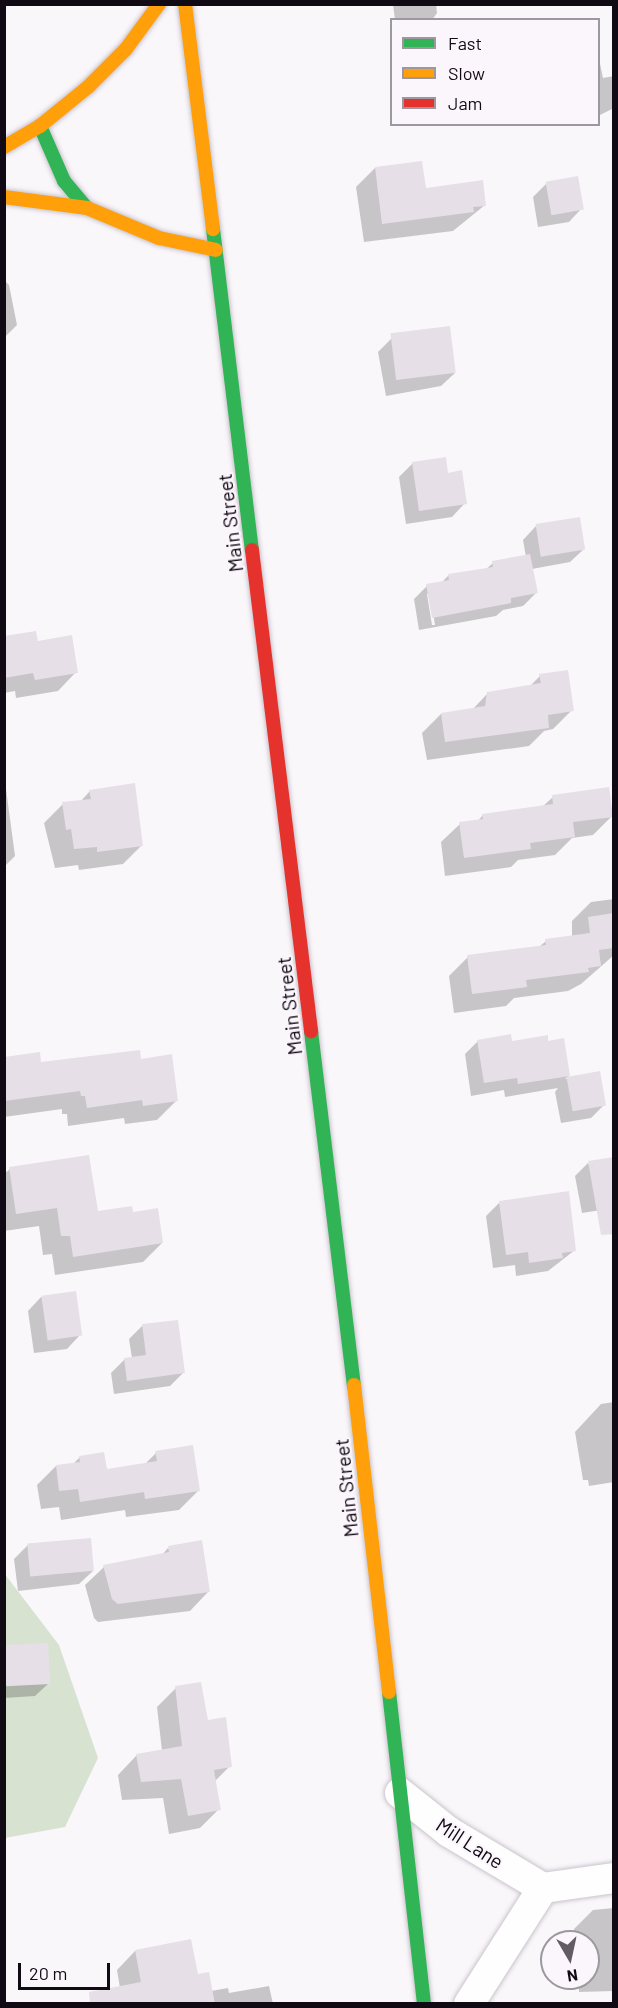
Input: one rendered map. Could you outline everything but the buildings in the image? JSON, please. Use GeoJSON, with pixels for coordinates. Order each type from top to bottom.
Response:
{"type":"FeatureCollection","features":[{"type":"Feature","properties":{"kind":"main road"},"geometry":{"type":"LineString","coordinates":[[4,147],[40,126],[88,87],[126,49],[159,4]]}},
{"type":"Feature","properties":{"kind":"main road","name":"Main Street"},"geometry":{"type":"LineString","coordinates":[[185,4],[424,2004]]}},
{"type":"Feature","properties":{"kind":"main road"},"geometry":{"type":"LineString","coordinates":[[40,126],[64,181],[87,208]]}},
{"type":"Feature","properties":{"kind":"main road"},"geometry":{"type":"LineString","coordinates":[[4,197],[87,208],[159,238],[216,250]]}},
{"type":"Feature","properties":{"kind":"street","name":"Mill Lane"},"geometry":{"type":"LineString","coordinates":[[400,1793],[449,1832],[543,1888]]}},
{"type":"Feature","properties":{"kind":"street"},"geometry":{"type":"LineString","coordinates":[[469,2004],[543,1888],[614,1878]]}},
{"type":"Feature","properties":{"kind":"green space"},"geometry":{"type":"Polygon","coordinates":[[[4,1573],[59,1645],[98,1758],[65,1827],[5,1838],[4,1573]]]}},
{"type":"Feature","properties":{"kind":"traffic: fast"},"geometry":{"type":"LineString","coordinates":[[40,126],[64,181],[87,208]]}},
{"type":"Feature","properties":{"kind":"traffic: fast"},"geometry":{"type":"LineString","coordinates":[[213,229],[252,550]]}},
{"type":"Feature","properties":{"kind":"traffic: fast"},"geometry":{"type":"LineString","coordinates":[[311,1031],[354,1385]]}},
{"type":"Feature","properties":{"kind":"traffic: fast"},"geometry":{"type":"LineString","coordinates":[[389,1692],[424,2004]]}},
{"type":"Feature","properties":{"kind":"traffic: slow"},"geometry":{"type":"LineString","coordinates":[[4,147],[40,126],[88,87],[126,49],[159,4]]}},
{"type":"Feature","properties":{"kind":"traffic: slow"},"geometry":{"type":"LineString","coordinates":[[185,4],[213,229]]}},
{"type":"Feature","properties":{"kind":"traffic: slow"},"geometry":{"type":"LineString","coordinates":[[4,197],[87,208],[159,238],[216,250]]}},
{"type":"Feature","properties":{"kind":"traffic: slow"},"geometry":{"type":"LineString","coordinates":[[354,1385],[389,1692]]}},
{"type":"Feature","properties":{"kind":"traffic: jam"},"geometry":{"type":"LineString","coordinates":[[252,550],[311,1031]]}}]}
